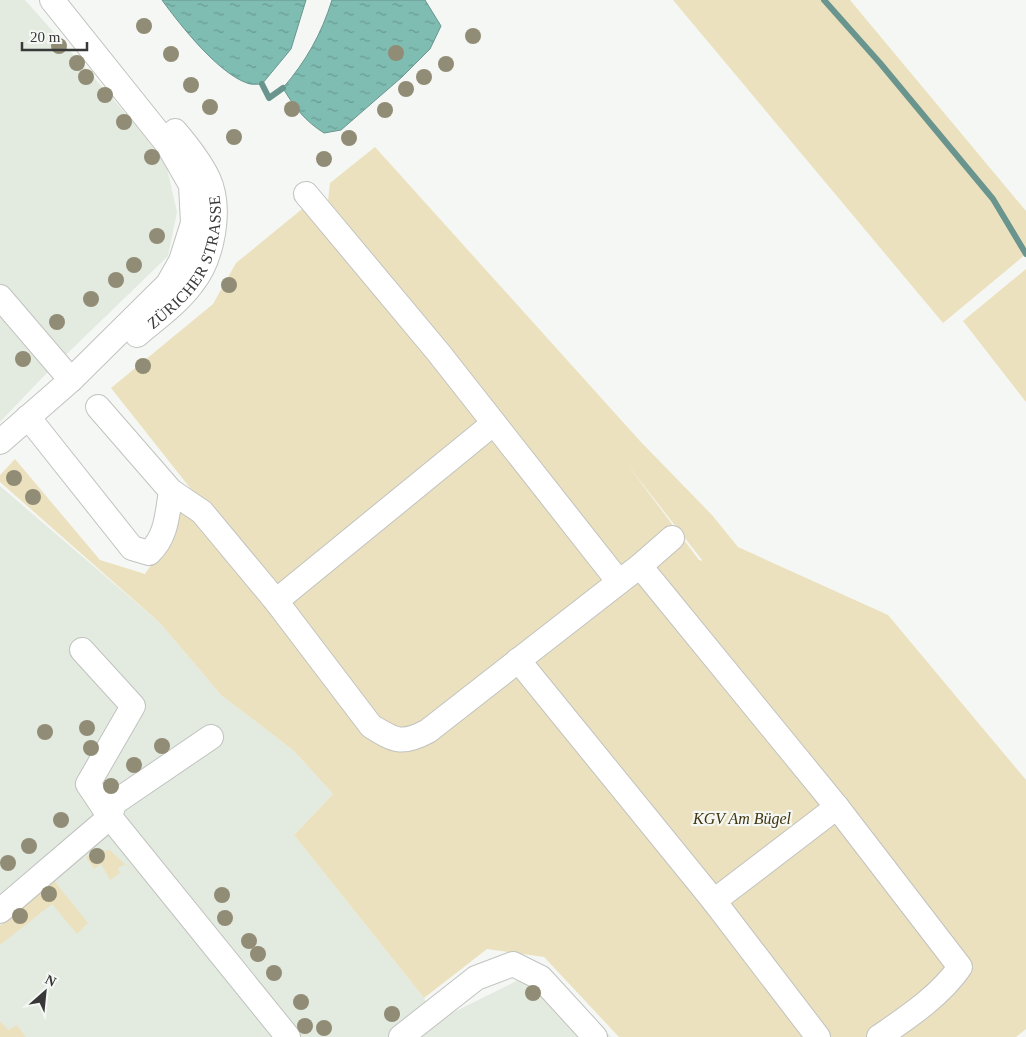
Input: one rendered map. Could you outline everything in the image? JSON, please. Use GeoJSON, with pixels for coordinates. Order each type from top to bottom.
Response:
{"type":"FeatureCollection","features":[{"type":"Feature","properties":{"kind":"street","name":"ZÜRICHER STRASSE"},"geometry":{"type":"LineString","coordinates":[[0,442],[71,380],[168,284],[181,262],[193,223],[191,185],[168,145],[52,0]]}},
{"type":"Feature","properties":{"kind":"street","name":"ZÜRICHER STRASSE"},"geometry":{"type":"LineString","coordinates":[[66,0],[183,140],[208,179],[213,200],[213,225],[208,253],[194,282],[171,307],[126,343],[71,380]]}},
{"type":"Feature","properties":{"kind":"street"},"geometry":{"type":"LineString","coordinates":[[306,194],[438,352],[619,582]]}},
{"type":"Feature","properties":{"kind":"street"},"geometry":{"type":"LineString","coordinates":[[0,297],[71,380]]}},
{"type":"Feature","properties":{"kind":"street"},"geometry":{"type":"LineString","coordinates":[[98,407],[171,491],[202,512],[276,601],[372,726],[393,740],[411,740],[428,731],[640,566],[672,538]]}},
{"type":"Feature","properties":{"kind":"street"},"geometry":{"type":"LineString","coordinates":[[28,417],[132,548],[149,553],[157,545],[164,533],[171,491]]}},
{"type":"Feature","properties":{"kind":"street"},"geometry":{"type":"LineString","coordinates":[[276,601],[494,423]]}},
{"type":"Feature","properties":{"kind":"street"},"geometry":{"type":"LineString","coordinates":[[640,566],[837,807],[960,967],[953,977],[912,1014],[879,1037]]}},
{"type":"Feature","properties":{"kind":"street"},"geometry":{"type":"LineString","coordinates":[[82,650],[133,706],[88,784],[110,817],[288,1037]]}},
{"type":"Feature","properties":{"kind":"street"},"geometry":{"type":"LineString","coordinates":[[518,660],[714,901],[818,1037]]}},
{"type":"Feature","properties":{"kind":"street"},"geometry":{"type":"LineString","coordinates":[[0,911],[110,817],[114,803],[211,737]]}},
{"type":"Feature","properties":{"kind":"street"},"geometry":{"type":"LineString","coordinates":[[714,901],[837,807]]}},
{"type":"Feature","properties":{"kind":"street"},"geometry":{"type":"LineString","coordinates":[[401,1037],[476,978],[513,964],[541,978],[595,1037]]}},
{"type":"Feature","properties":{"kind":"shaded area"},"geometry":{"type":"Polygon","coordinates":[[[0,0],[25,0],[136,125],[166,164],[177,212],[168,256],[42,378],[0,422],[0,0]]]}},
{"type":"Feature","properties":{"kind":"shaded area"},"geometry":{"type":"Polygon","coordinates":[[[0,486],[160,623],[221,695],[294,751],[333,794],[294,835],[424,998],[434,1022],[545,967],[611,1037],[0,1037],[0,486]]]}},
{"type":"Feature","properties":{"kind":"green space"},"geometry":{"type":"Polygon","coordinates":[[[673,0],[850,0],[1026,211],[1026,254],[943,323],[673,0]]]}},
{"type":"Feature","properties":{"kind":"green space","name":"KGV Am Bügel"},"geometry":{"type":"Polygon","coordinates":[[[375,147],[640,441],[712,515],[738,547],[888,615],[1026,780],[1026,1029],[1016,1037],[619,1037],[544,957],[487,949],[424,998],[294,835],[333,794],[294,751],[221,695],[160,623],[0,482],[0,475],[15,459],[100,560],[145,574],[163,547],[180,498],[202,503],[111,388],[213,304],[236,263],[307,205],[363,244],[328,201],[330,183],[375,147]],[[627,464],[699,560],[702,560],[627,464]]]}},
{"type":"Feature","properties":{"kind":"green space"},"geometry":{"type":"Polygon","coordinates":[[[1026,269],[1026,402],[963,321],[1026,269]]]}},
{"type":"Feature","properties":{"kind":"green space"},"geometry":{"type":"Polygon","coordinates":[[[110,850],[125,864],[118,868],[120,873],[110,880],[101,864],[94,869],[86,857],[96,851],[110,850]]]}},
{"type":"Feature","properties":{"kind":"green space"},"geometry":{"type":"Polygon","coordinates":[[[53,879],[88,923],[77,934],[52,904],[0,945],[0,926],[53,879]]]}},
{"type":"Feature","properties":{"kind":"green space"},"geometry":{"type":"Polygon","coordinates":[[[0,1021],[8,1030],[17,1025],[26,1037],[0,1037],[0,1021]]]}},
{"type":"Feature","properties":{"kind":"water"},"geometry":{"type":"Polygon","coordinates":[[[162,0],[306,0],[291,49],[262,84],[249,84],[236,78],[212,59],[189,35],[162,0]]]}},
{"type":"Feature","properties":{"kind":"water"},"geometry":{"type":"Polygon","coordinates":[[[332,0],[425,0],[441,26],[430,49],[402,77],[341,130],[324,133],[300,113],[283,88],[299,68],[312,47],[323,25],[332,0]]]}},
{"type":"Feature","properties":{"kind":"waterway"},"geometry":{"type":"LineString","coordinates":[[824,0],[880,63],[993,199],[1026,254]]}},
{"type":"Feature","properties":{"kind":"waterway"},"geometry":{"type":"LineString","coordinates":[[262,84],[269,98],[283,88]]}}]}
